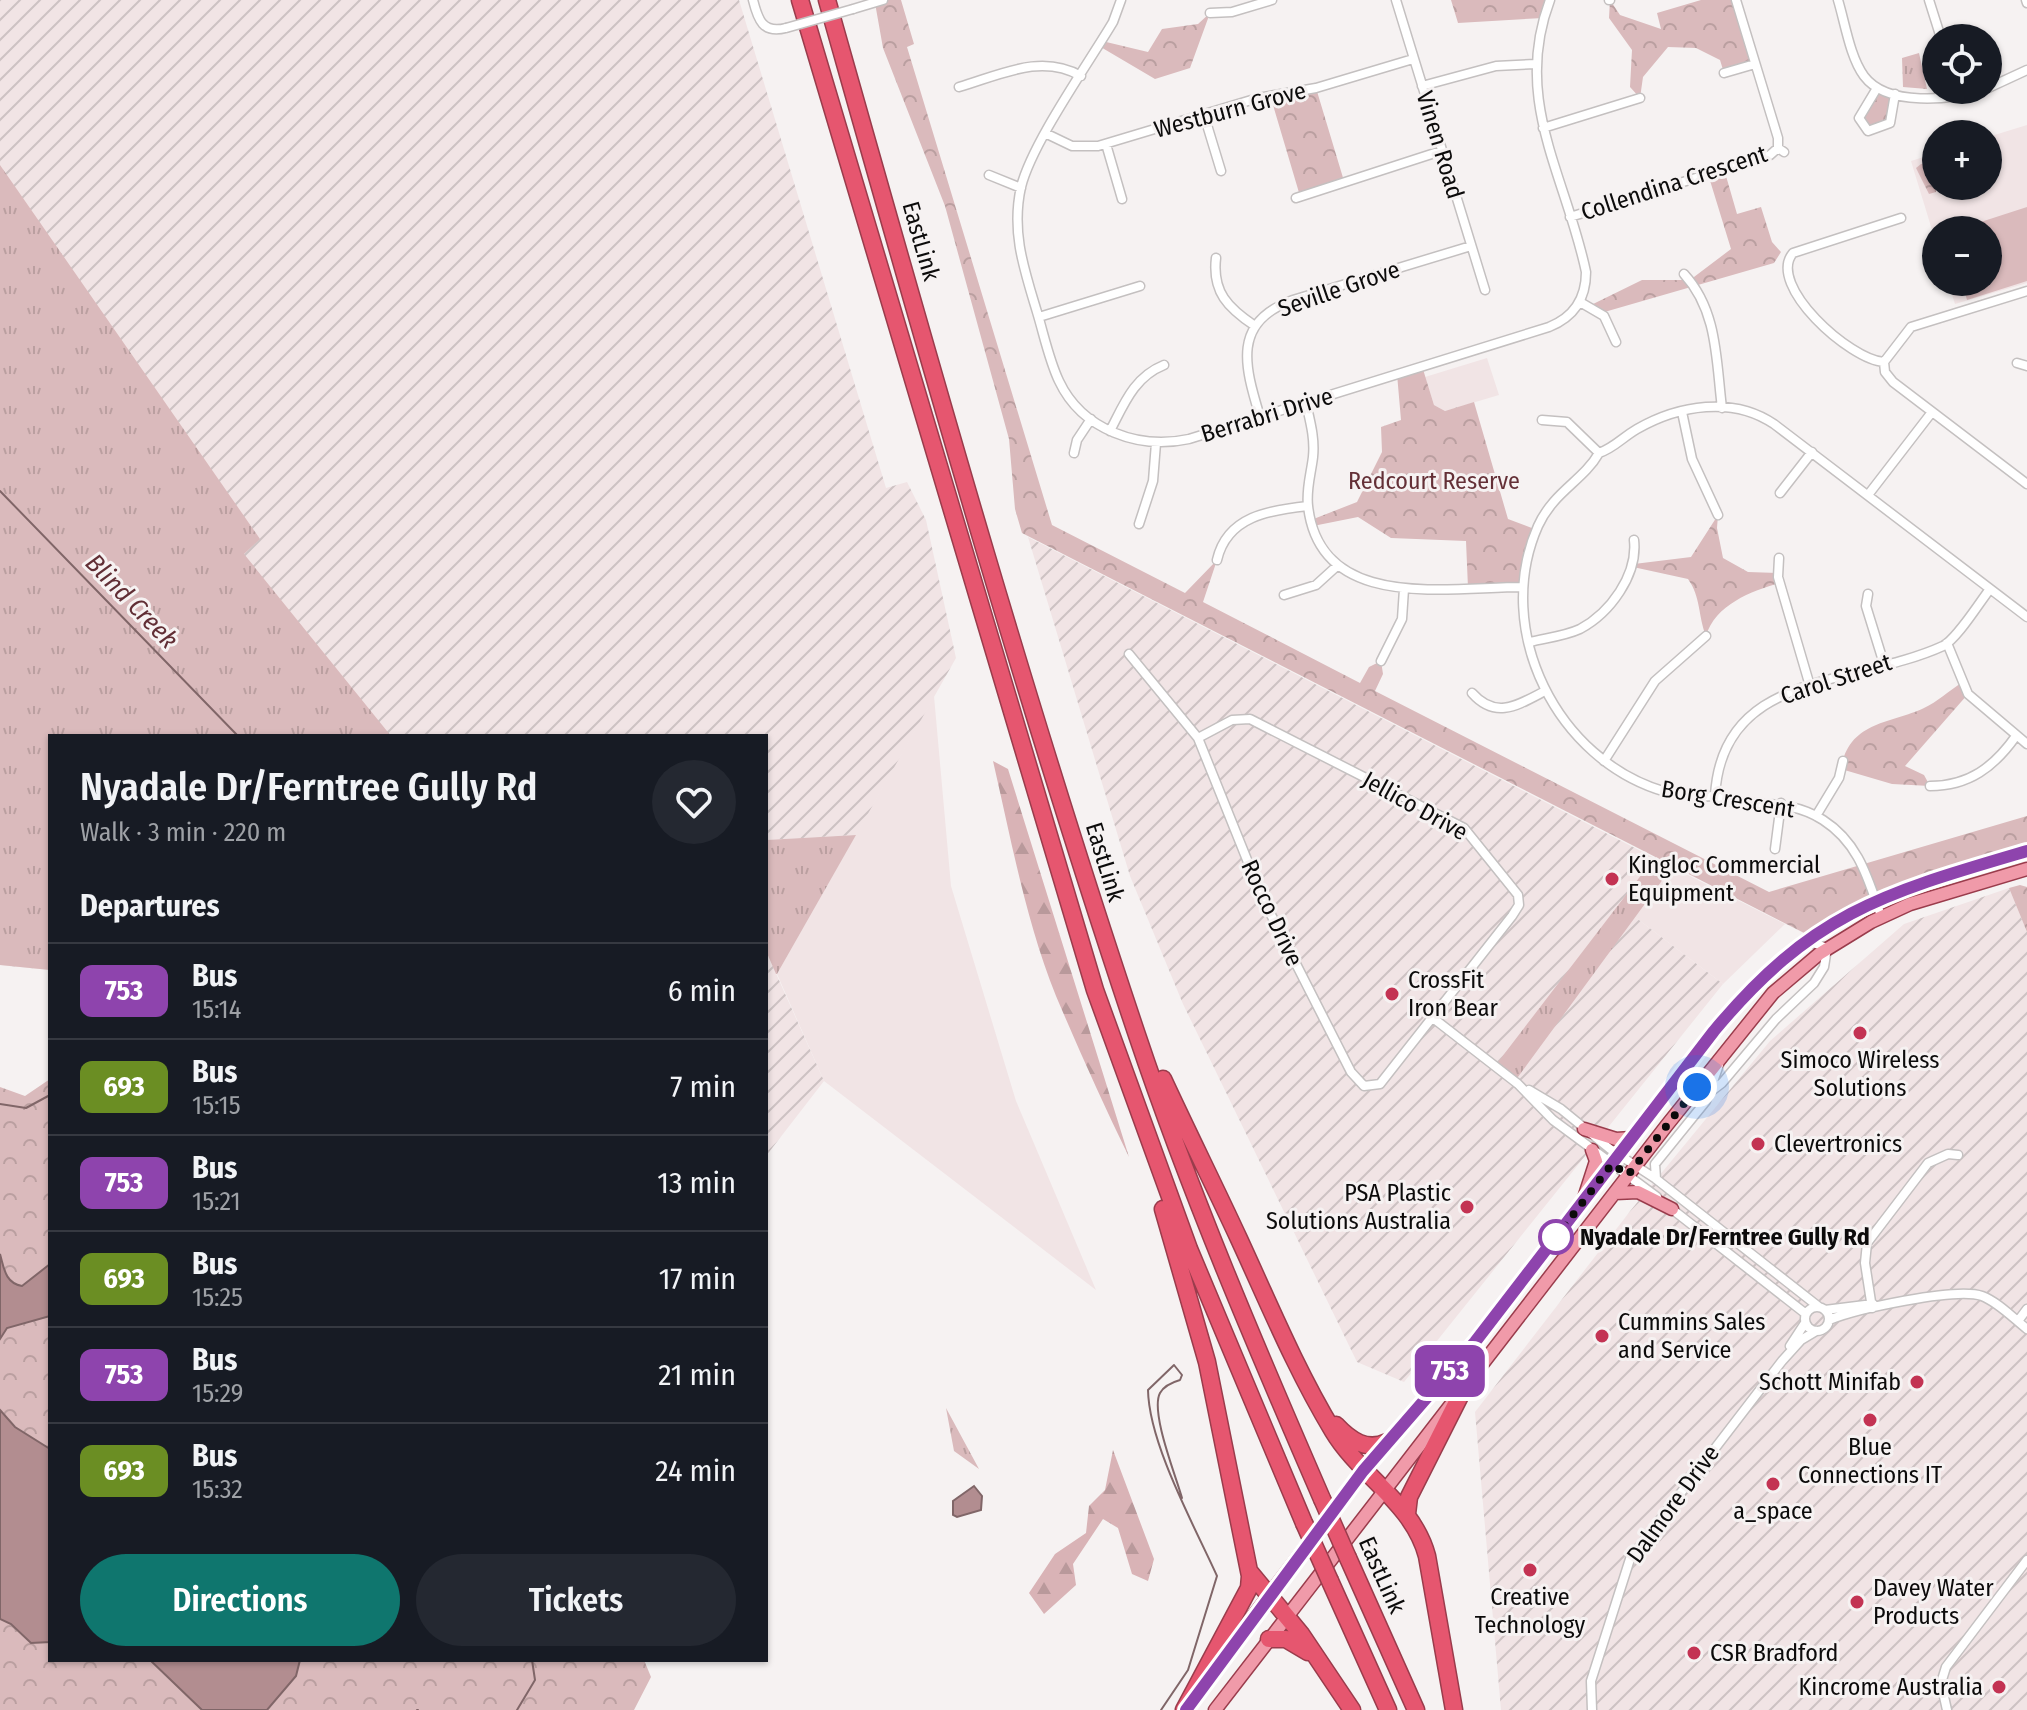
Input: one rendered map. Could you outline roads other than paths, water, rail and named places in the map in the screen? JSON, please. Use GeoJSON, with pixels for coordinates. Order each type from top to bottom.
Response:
{"type":"FeatureCollection","features":[{"type":"Feature","properties":{"kind":"highway","name":"EastLink"},"geometry":{"type":"LineString","coordinates":[[800,0],[1073,925],[1189,1249],[1304,1523],[1388,1710]]}},
{"type":"Feature","properties":{"kind":"highway","name":"EastLink"},"geometry":{"type":"LineString","coordinates":[[827,0],[1031,706],[1135,1029],[1213,1240],[1322,1499],[1416,1710]]}},
{"type":"Feature","properties":{"kind":"highway"},"geometry":{"type":"LineString","coordinates":[[1073,925],[1189,1295],[1207,1362],[1249,1571],[1249,1588],[1185,1710]]}},
{"type":"Feature","properties":{"kind":"highway"},"geometry":{"type":"LineString","coordinates":[[1135,1029],[1158,1070],[1317,1402],[1363,1471],[1407,1514],[1420,1535],[1427,1556],[1454,1710]]}},
{"type":"Feature","properties":{"kind":"highway"},"geometry":{"type":"LineString","coordinates":[[1407,1514],[1409,1497],[1462,1392]]}},
{"type":"Feature","properties":{"kind":"highway"},"geometry":{"type":"LineString","coordinates":[[1317,1402],[1352,1439],[1371,1447],[1387,1442]]}},
{"type":"Feature","properties":{"kind":"highway"},"geometry":{"type":"LineString","coordinates":[[1249,1571],[1352,1710]]}},
{"type":"Feature","properties":{"kind":"highway"},"geometry":{"type":"LineString","coordinates":[[1269,1639],[1280,1637],[1299,1645],[1337,1687]]}},
{"type":"Feature","properties":{"kind":"main road"},"geometry":{"type":"LineString","coordinates":[[1185,1710],[1363,1471],[1475,1342],[1733,1008],[1805,940],[1875,900],[2027,851]]}},
{"type":"Feature","properties":{"kind":"main road"},"geometry":{"type":"LineString","coordinates":[[1215,1710],[1726,1049],[1781,985],[1827,948],[1881,916],[2027,869]]}},
{"type":"Feature","properties":{"kind":"main road"},"geometry":{"type":"LineString","coordinates":[[1584,1129],[1616,1139],[1632,1138]]}},
{"type":"Feature","properties":{"kind":"main road"},"geometry":{"type":"LineString","coordinates":[[1583,1202],[1596,1161],[1592,1150]]}},
{"type":"Feature","properties":{"kind":"main road"},"geometry":{"type":"LineString","coordinates":[[1615,1193],[1638,1192],[1672,1209]]}},
{"type":"Feature","properties":{"kind":"street"},"geometry":{"type":"LineString","coordinates":[[753,0],[762,25],[770,30],[880,1]]}},
{"type":"Feature","properties":{"kind":"street","name":"Berrabri Drive"},"geometry":{"type":"LineString","coordinates":[[1121,0],[1113,22],[1047,134],[1021,188],[1018,241],[1039,317],[1059,381],[1069,397],[1091,419],[1110,431],[1156,443],[1189,439],[1554,325],[1580,302]]}},
{"type":"Feature","properties":{"kind":"street"},"geometry":{"type":"LineString","coordinates":[[1210,13],[1232,12],[1272,0]]}},
{"type":"Feature","properties":{"kind":"street","name":"Vinen Road"},"geometry":{"type":"LineString","coordinates":[[1396,0],[1485,290]]}},
{"type":"Feature","properties":{"kind":"street"},"geometry":{"type":"LineString","coordinates":[[1550,0],[1535,64],[1543,128],[1586,272],[1580,302],[1604,316],[1616,342]]}},
{"type":"Feature","properties":{"kind":"street","name":"Collendina Crescent"},"geometry":{"type":"LineString","coordinates":[[1570,217],[1781,150],[1736,0]]}},
{"type":"Feature","properties":{"kind":"street"},"geometry":{"type":"LineString","coordinates":[[1838,0],[1860,70],[1877,88],[1895,94],[1922,94]]}},
{"type":"Feature","properties":{"kind":"street"},"geometry":{"type":"LineString","coordinates":[[1929,0],[1937,24]]}},
{"type":"Feature","properties":{"kind":"street","name":"Westburn Grove"},"geometry":{"type":"LineString","coordinates":[[1047,134],[1072,146],[1106,144],[1266,96],[1318,87],[1413,59]]}},
{"type":"Feature","properties":{"kind":"street"},"geometry":{"type":"LineString","coordinates":[[959,87],[1044,64],[1060,66],[1081,76]]}},
{"type":"Feature","properties":{"kind":"street"},"geometry":{"type":"LineString","coordinates":[[1422,86],[1496,66],[1535,64]]}},
{"type":"Feature","properties":{"kind":"street"},"geometry":{"type":"LineString","coordinates":[[1724,73],[1755,64]]}},
{"type":"Feature","properties":{"kind":"street"},"geometry":{"type":"LineString","coordinates":[[2002,82],[2027,71]]}},
{"type":"Feature","properties":{"kind":"street"},"geometry":{"type":"LineString","coordinates":[[1877,88],[1859,118],[1862,127],[1868,131],[1890,123],[1895,94]]}},
{"type":"Feature","properties":{"kind":"street"},"geometry":{"type":"LineString","coordinates":[[1543,128],[1640,98]]}},
{"type":"Feature","properties":{"kind":"street"},"geometry":{"type":"LineString","coordinates":[[1204,115],[1221,171]]}},
{"type":"Feature","properties":{"kind":"street"},"geometry":{"type":"LineString","coordinates":[[1106,144],[1122,199]]}},
{"type":"Feature","properties":{"kind":"street"},"geometry":{"type":"LineString","coordinates":[[1296,198],[1441,151]]}},
{"type":"Feature","properties":{"kind":"street"},"geometry":{"type":"LineString","coordinates":[[989,175],[1021,188]]}},
{"type":"Feature","properties":{"kind":"street"},"geometry":{"type":"LineString","coordinates":[[1884,362],[1861,357],[1813,318],[1797,292],[1785,254],[1901,218]]}},
{"type":"Feature","properties":{"kind":"street","name":"Seville Grove"},"geometry":{"type":"LineString","coordinates":[[1260,417],[1246,361],[1255,326],[1270,311],[1286,303],[1471,246]]}},
{"type":"Feature","properties":{"kind":"street"},"geometry":{"type":"LineString","coordinates":[[1216,258],[1215,281],[1222,297],[1229,308],[1255,326]]}},
{"type":"Feature","properties":{"kind":"street"},"geometry":{"type":"LineString","coordinates":[[1684,274],[1694,286],[1715,339],[1722,406]]}},
{"type":"Feature","properties":{"kind":"street"},"geometry":{"type":"LineString","coordinates":[[1039,317],[1140,286]]}},
{"type":"Feature","properties":{"kind":"street"},"geometry":{"type":"LineString","coordinates":[[1884,362],[1911,327],[2027,291]]}},
{"type":"Feature","properties":{"kind":"street"},"geometry":{"type":"LineString","coordinates":[[1884,362],[1889,378],[2027,484]]}},
{"type":"Feature","properties":{"kind":"street"},"geometry":{"type":"LineString","coordinates":[[2017,363],[2027,366]]}},
{"type":"Feature","properties":{"kind":"street"},"geometry":{"type":"LineString","coordinates":[[1110,431],[1133,388],[1148,373],[1164,365]]}},
{"type":"Feature","properties":{"kind":"street"},"geometry":{"type":"LineString","coordinates":[[1306,403],[1313,443],[1308,506],[1317,537],[1338,565],[1368,583],[1404,589],[1522,587]]}},
{"type":"Feature","properties":{"kind":"street","name":"Borg Crescent"},"geometry":{"type":"LineString","coordinates":[[1881,916],[1853,848],[1835,829],[1816,816],[1781,803],[1730,801],[1715,796],[1701,799],[1665,792],[1631,778],[1604,761],[1564,724],[1545,691],[1530,642],[1522,587],[1530,550],[1545,513],[1563,488],[1590,466],[1599,453],[1644,425],[1682,412],[1722,406],[1756,414],[1812,452],[2027,617]]}},
{"type":"Feature","properties":{"kind":"street"},"geometry":{"type":"LineString","coordinates":[[1682,412],[1692,459],[1718,515]]}},
{"type":"Feature","properties":{"kind":"street"},"geometry":{"type":"LineString","coordinates":[[1868,495],[1932,412]]}},
{"type":"Feature","properties":{"kind":"street"},"geometry":{"type":"LineString","coordinates":[[1074,453],[1077,440],[1091,419]]}},
{"type":"Feature","properties":{"kind":"street"},"geometry":{"type":"LineString","coordinates":[[1542,420],[1567,422],[1599,453]]}},
{"type":"Feature","properties":{"kind":"street"},"geometry":{"type":"LineString","coordinates":[[1139,524],[1154,476],[1156,443]]}},
{"type":"Feature","properties":{"kind":"street"},"geometry":{"type":"LineString","coordinates":[[1780,493],[1812,452]]}},
{"type":"Feature","properties":{"kind":"street"},"geometry":{"type":"LineString","coordinates":[[1217,560],[1223,541],[1244,522],[1269,511],[1308,506]]}},
{"type":"Feature","properties":{"kind":"street"},"geometry":{"type":"LineString","coordinates":[[1530,642],[1573,632],[1598,615],[1631,571],[1634,540]]}},
{"type":"Feature","properties":{"kind":"street"},"geometry":{"type":"LineString","coordinates":[[1779,558],[1778,577],[1810,686]]}},
{"type":"Feature","properties":{"kind":"street"},"geometry":{"type":"LineString","coordinates":[[1284,595],[1312,587],[1338,565]]}},
{"type":"Feature","properties":{"kind":"street"},"geometry":{"type":"LineString","coordinates":[[1381,661],[1402,619],[1404,589]]}},
{"type":"Feature","properties":{"kind":"street"},"geometry":{"type":"LineString","coordinates":[[1990,589],[1947,643],[1968,694],[2027,744]]}},
{"type":"Feature","properties":{"kind":"street"},"geometry":{"type":"LineString","coordinates":[[1868,594],[1866,606],[1884,664]]}},
{"type":"Feature","properties":{"kind":"street"},"geometry":{"type":"LineString","coordinates":[[1604,761],[1655,681],[1706,636]]}},
{"type":"Feature","properties":{"kind":"street","name":"Carol Street"},"geometry":{"type":"LineString","coordinates":[[1715,796],[1723,752],[1744,720],[1772,700],[1947,643]]}},
{"type":"Feature","properties":{"kind":"street","name":"Rocco Drive"},"geometry":{"type":"LineString","coordinates":[[1129,654],[1198,738],[1263,900],[1360,1084],[1370,1088],[1384,1081],[1433,1018]]}},
{"type":"Feature","properties":{"kind":"street"},"geometry":{"type":"LineString","coordinates":[[1472,693],[1489,708],[1503,709],[1545,691]]}},
{"type":"Feature","properties":{"kind":"street","name":"Jellico Drive"},"geometry":{"type":"LineString","coordinates":[[1198,738],[1232,720],[1250,719],[1474,836],[1516,891],[1519,905],[1433,1018]]}},
{"type":"Feature","properties":{"kind":"street"},"geometry":{"type":"LineString","coordinates":[[1930,786],[1948,785],[1980,774],[2016,736]]}},
{"type":"Feature","properties":{"kind":"street"},"geometry":{"type":"LineString","coordinates":[[1816,816],[1839,778],[1843,761]]}},
{"type":"Feature","properties":{"kind":"street"},"geometry":{"type":"LineString","coordinates":[[1775,849],[1781,803]]}},
{"type":"Feature","properties":{"kind":"street"},"geometry":{"type":"LineString","coordinates":[[1709,1093],[1719,1086],[1776,1019],[1814,983],[1824,967],[1827,948],[1805,940]]}},
{"type":"Feature","properties":{"kind":"street"},"geometry":{"type":"LineString","coordinates":[[1433,1018],[1518,1084],[1561,1109],[1615,1160]]}},
{"type":"Feature","properties":{"kind":"street"},"geometry":{"type":"LineString","coordinates":[[1656,1179],[1653,1170],[1657,1162],[1709,1093],[1726,1049]]}},
{"type":"Feature","properties":{"kind":"street"},"geometry":{"type":"LineString","coordinates":[[1518,1084],[1553,1120],[1592,1150],[1632,1171],[1672,1209],[1806,1318],[1816,1331]]}},
{"type":"Feature","properties":{"kind":"street"},"geometry":{"type":"LineString","coordinates":[[1667,1125],[1693,1118]]}},
{"type":"Feature","properties":{"kind":"street"},"geometry":{"type":"LineString","coordinates":[[1872,1306],[1865,1258],[1870,1237],[1928,1163],[1948,1154],[1958,1155]]}},
{"type":"Feature","properties":{"kind":"street"},"geometry":{"type":"LineString","coordinates":[[1632,1171],[1656,1179],[1822,1309],[1829,1320],[1872,1306]]}},
{"type":"Feature","properties":{"kind":"street"},"geometry":{"type":"LineString","coordinates":[[1806,1318],[1822,1309],[1976,1294],[1989,1299],[2027,1329]]}},
{"type":"Feature","properties":{"kind":"street"},"geometry":{"type":"LineString","coordinates":[[2018,1321],[2027,1309]]}},
{"type":"Feature","properties":{"kind":"street","name":"Dalmore Drive"},"geometry":{"type":"LineString","coordinates":[[1782,1361],[1806,1318]]}},
{"type":"Feature","properties":{"kind":"street","name":"Dalmore Drive"},"geometry":{"type":"LineString","coordinates":[[1592,1710],[1591,1681],[1630,1559],[1782,1361],[1801,1340],[1826,1327],[1829,1320]]}},
{"type":"Feature","properties":{"kind":"street"},"geometry":{"type":"LineString","coordinates":[[1947,1710],[1941,1683],[1946,1667],[2027,1560]]}},
{"type":"Feature","properties":{"kind":"waterway","name":"Blind Creek"},"geometry":{"type":"LineString","coordinates":[[0,491],[236,734]]}},
{"type":"Feature","properties":{"kind":"waterway"},"geometry":{"type":"LineString","coordinates":[[0,1104],[26,1108],[48,1096]]}},
{"type":"Feature","properties":{"kind":"waterway"},"geometry":{"type":"LineString","coordinates":[[1161,1710],[1188,1670],[1217,1576],[1174,1484],[1150,1411],[1148,1390],[1174,1365],[1182,1375],[1180,1380],[1160,1393],[1158,1414],[1182,1498]]}},
{"type":"Feature","properties":{"kind":"waterway"},"geometry":{"type":"LineString","coordinates":[[517,1710],[535,1680],[532,1662]]}},
{"type":"Feature","properties":{"kind":"place","name":"Kingloc Commercial Equipment"},"geometry":{"type":"Point","coordinates":[1612,879]}},
{"type":"Feature","properties":{"kind":"place","name":"CrossFit Iron Bear"},"geometry":{"type":"Point","coordinates":[1392,994]}},
{"type":"Feature","properties":{"kind":"place","name":"Simoco Wireless Solutions"},"geometry":{"type":"Point","coordinates":[1860,1033]}},
{"type":"Feature","properties":{"kind":"place","name":"Clevertronics"},"geometry":{"type":"Point","coordinates":[1758,1144]}},
{"type":"Feature","properties":{"kind":"place","name":"PSA Plastic Solutions Australia"},"geometry":{"type":"Point","coordinates":[1467,1207]}},
{"type":"Feature","properties":{"kind":"place","name":"Nyadale Dr/Ferntree Gully Rd"},"geometry":{"type":"Point","coordinates":[1556,1237]}},
{"type":"Feature","properties":{"kind":"place","name":"Cummins Sales and Service"},"geometry":{"type":"Point","coordinates":[1602,1336]}},
{"type":"Feature","properties":{"kind":"place","name":"Schott Minifab"},"geometry":{"type":"Point","coordinates":[1917,1382]}},
{"type":"Feature","properties":{"kind":"place","name":"Blue Connections IT"},"geometry":{"type":"Point","coordinates":[1870,1420]}},
{"type":"Feature","properties":{"kind":"place","name":"a_space"},"geometry":{"type":"Point","coordinates":[1773,1484]}},
{"type":"Feature","properties":{"kind":"place","name":"Creative Technology"},"geometry":{"type":"Point","coordinates":[1530,1570]}},
{"type":"Feature","properties":{"kind":"place","name":"Davey Water Products"},"geometry":{"type":"Point","coordinates":[1857,1602]}},
{"type":"Feature","properties":{"kind":"place","name":"CSR Bradford"},"geometry":{"type":"Point","coordinates":[1694,1653]}},
{"type":"Feature","properties":{"kind":"place","name":"Kincrome Australia"},"geometry":{"type":"Point","coordinates":[1999,1687]}},
{"type":"Feature","properties":{"kind":"park label","name":"Redcourt Reserve"},"geometry":{"type":"Point","coordinates":[1434,481]}}]}
